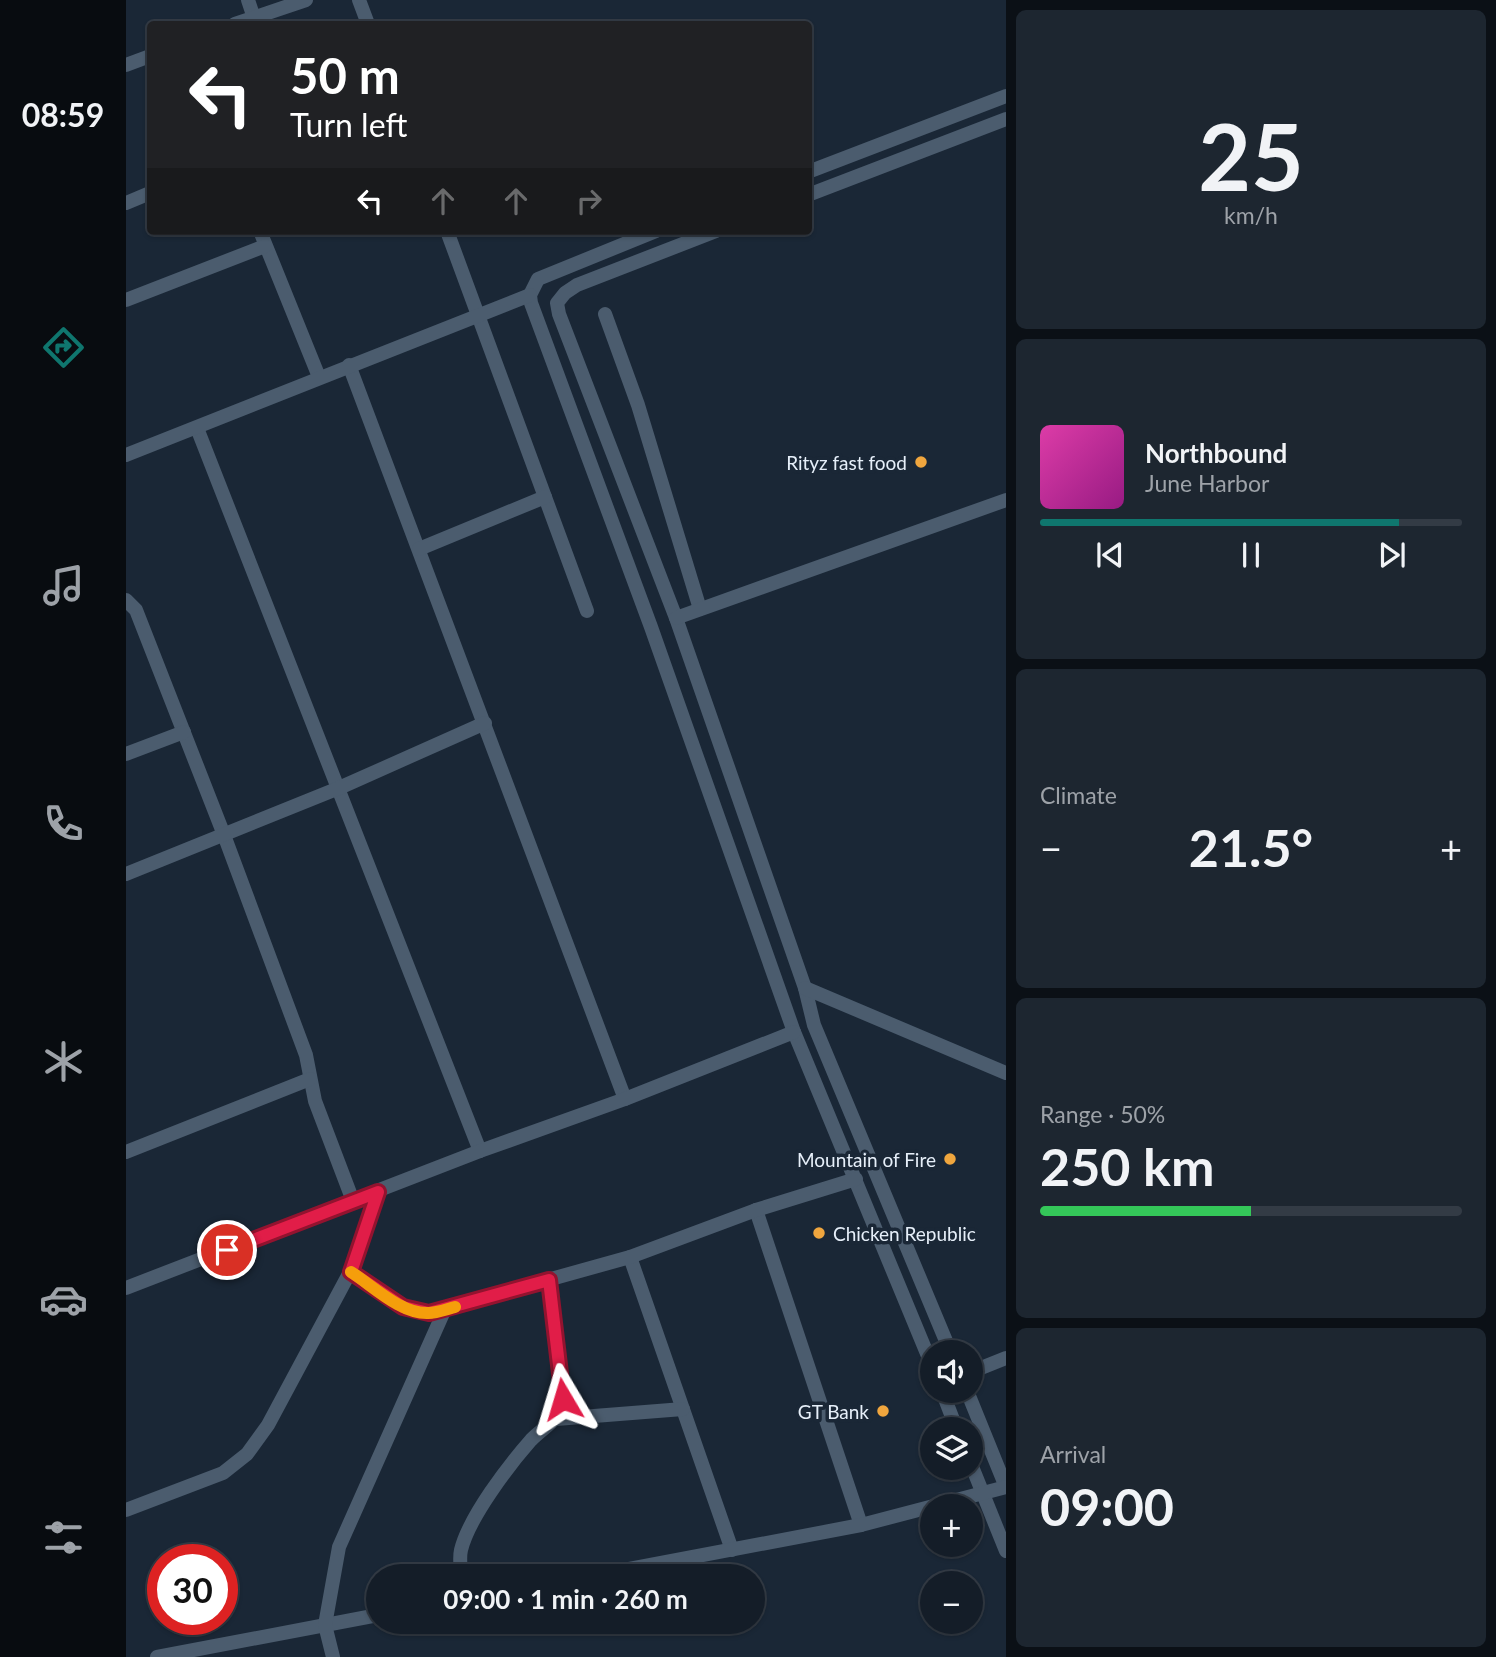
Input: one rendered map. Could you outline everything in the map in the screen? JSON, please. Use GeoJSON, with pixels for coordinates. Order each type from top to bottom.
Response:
{"type":"FeatureCollection","features":[{"type":"Feature","properties":{"kind":"street"},"geometry":{"type":"LineString","coordinates":[[247,0],[254,18]]}},
{"type":"Feature","properties":{"kind":"street"},"geometry":{"type":"LineString","coordinates":[[245,21],[306,0]]}},
{"type":"Feature","properties":{"kind":"street"},"geometry":{"type":"LineString","coordinates":[[359,0],[367,21]]}},
{"type":"Feature","properties":{"kind":"street"},"geometry":{"type":"LineString","coordinates":[[126,65],[147,57]]}},
{"type":"Feature","properties":{"kind":"street"},"geometry":{"type":"LineString","coordinates":[[812,170],[1006,96]]}},
{"type":"Feature","properties":{"kind":"street"},"geometry":{"type":"LineString","coordinates":[[812,193],[1006,119]]}},
{"type":"Feature","properties":{"kind":"street"},"geometry":{"type":"LineString","coordinates":[[126,203],[147,194]]}},
{"type":"Feature","properties":{"kind":"street"},"geometry":{"type":"LineString","coordinates":[[261,235],[319,377]]}},
{"type":"Feature","properties":{"kind":"street"},"geometry":{"type":"LineString","coordinates":[[448,235],[587,611]]}},
{"type":"Feature","properties":{"kind":"street"},"geometry":{"type":"LineString","coordinates":[[126,455],[530,295],[538,279],[646,235]]}},
{"type":"Feature","properties":{"kind":"street"},"geometry":{"type":"LineString","coordinates":[[704,235],[577,285],[565,293],[558,303],[559,314],[676,618],[805,988],[819,1038],[946,1340]]}},
{"type":"Feature","properties":{"kind":"street"},"geometry":{"type":"LineString","coordinates":[[126,300],[265,246]]}},
{"type":"Feature","properties":{"kind":"street"},"geometry":{"type":"LineString","coordinates":[[530,295],[794,1032],[922,1340]]}},
{"type":"Feature","properties":{"kind":"street"},"geometry":{"type":"LineString","coordinates":[[605,314],[638,405],[699,609]]}},
{"type":"Feature","properties":{"kind":"street"},"geometry":{"type":"LineString","coordinates":[[349,365],[625,1099]]}},
{"type":"Feature","properties":{"kind":"street"},"geometry":{"type":"LineString","coordinates":[[197,428],[480,1151]]}},
{"type":"Feature","properties":{"kind":"street"},"geometry":{"type":"LineString","coordinates":[[419,549],[545,497]]}},
{"type":"Feature","properties":{"kind":"street"},"geometry":{"type":"LineString","coordinates":[[676,618],[1006,500]]}},
{"type":"Feature","properties":{"kind":"street"},"geometry":{"type":"LineString","coordinates":[[126,600],[136,610],[224,835],[306,1055],[315,1101],[353,1201]]}},
{"type":"Feature","properties":{"kind":"street"},"geometry":{"type":"LineString","coordinates":[[126,874],[339,788],[485,723]]}},
{"type":"Feature","properties":{"kind":"street"},"geometry":{"type":"LineString","coordinates":[[126,754],[184,732]]}},
{"type":"Feature","properties":{"kind":"street"},"geometry":{"type":"LineString","coordinates":[[695,752],[719,742]]}},
{"type":"Feature","properties":{"kind":"street"},"geometry":{"type":"LineString","coordinates":[[805,988],[1006,1073]]}},
{"type":"Feature","properties":{"kind":"street"},"geometry":{"type":"LineString","coordinates":[[126,1288],[794,1032]]}},
{"type":"Feature","properties":{"kind":"street"},"geometry":{"type":"LineString","coordinates":[[126,1152],[310,1079]]}},
{"type":"Feature","properties":{"kind":"street"},"geometry":{"type":"LineString","coordinates":[[351,1272],[403,1307],[429,1313],[630,1257],[756,1210],[856,1179]]}},
{"type":"Feature","properties":{"kind":"street"},"geometry":{"type":"LineString","coordinates":[[126,1510],[223,1473],[247,1454],[268,1425],[351,1272],[378,1192]]}},
{"type":"Feature","properties":{"kind":"street"},"geometry":{"type":"LineString","coordinates":[[756,1210],[861,1525]]}},
{"type":"Feature","properties":{"kind":"street"},"geometry":{"type":"LineString","coordinates":[[630,1257],[732,1550]]}},
{"type":"Feature","properties":{"kind":"street"},"geometry":{"type":"LineString","coordinates":[[461,1564],[461,1551],[473,1520],[528,1443],[556,1419],[562,1410],[549,1280]]}},
{"type":"Feature","properties":{"kind":"street"},"geometry":{"type":"LineString","coordinates":[[333,1657],[325,1625],[339,1548],[446,1309]]}},
{"type":"Feature","properties":{"kind":"street"},"geometry":{"type":"LineString","coordinates":[[983,1367],[1006,1358]]}},
{"type":"Feature","properties":{"kind":"street"},"geometry":{"type":"LineString","coordinates":[[657,1564],[861,1525],[1006,1487],[972,1403]]}},
{"type":"Feature","properties":{"kind":"street"},"geometry":{"type":"LineString","coordinates":[[556,1419],[683,1409]]}},
{"type":"Feature","properties":{"kind":"street"},"geometry":{"type":"LineString","coordinates":[[978,1480],[1006,1551]]}},
{"type":"Feature","properties":{"kind":"street"},"geometry":{"type":"LineString","coordinates":[[990,1511],[1006,1507]]}},
{"type":"Feature","properties":{"kind":"street"},"geometry":{"type":"LineString","coordinates":[[157,1657],[366,1617]]}},
{"type":"Feature","properties":{"kind":"slow traffic"},"geometry":{"type":"LineString","coordinates":[[351,1272],[403,1307],[429,1313],[455,1307]]}},
{"type":"Feature","properties":{"kind":"place","name":"Rityz fast food"},"geometry":{"type":"Point","coordinates":[921,462]}},
{"type":"Feature","properties":{"kind":"place","name":"Mountain of Fire"},"geometry":{"type":"Point","coordinates":[950,1159]}},
{"type":"Feature","properties":{"kind":"place","name":"Chicken Republic"},"geometry":{"type":"Point","coordinates":[819,1233]}},
{"type":"Feature","properties":{"kind":"place","name":"GT Bank"},"geometry":{"type":"Point","coordinates":[883,1411]}},
{"type":"Feature","properties":{"kind":"route"},"geometry":{"type":"LineString","coordinates":[[227,1250],[378,1192],[351,1272],[403,1307],[429,1313],[549,1280],[563,1399]]}}]}
